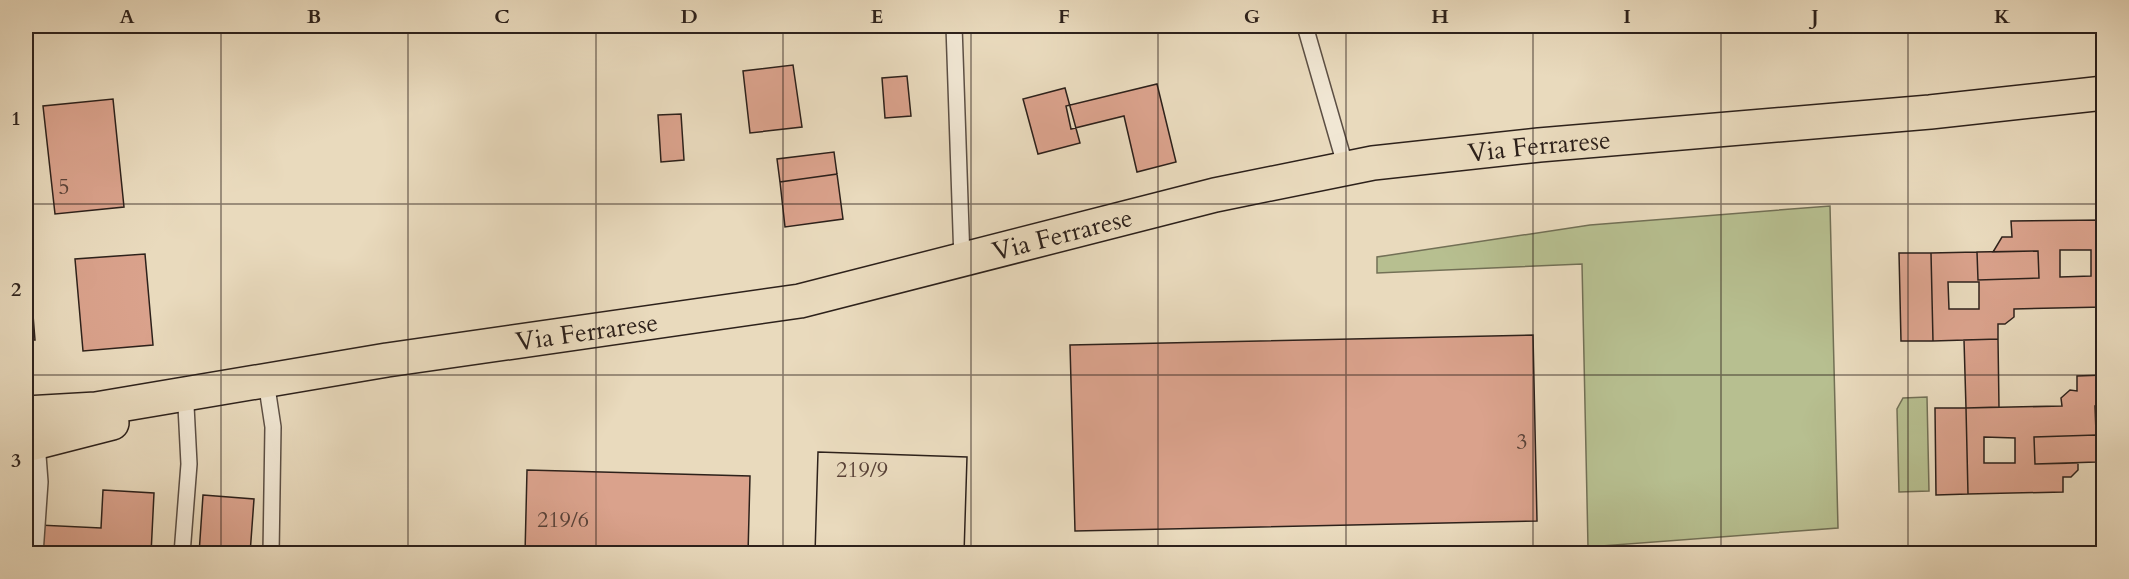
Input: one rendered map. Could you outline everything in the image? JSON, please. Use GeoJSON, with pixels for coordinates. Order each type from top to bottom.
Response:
{"type":"FeatureCollection","features":[{"type":"Feature","properties":{"kind":"main road","name":"Via Ferrarese"},"geometry":{"type":"LineString","coordinates":[[30,433],[96,409],[399,358],[800,301],[1215,195],[1346,168],[1539,145],[1930,112],[2103,93]]}},
{"type":"Feature","properties":{"kind":"main road"},"geometry":{"type":"LineString","coordinates":[[30,433],[186,406],[253,383]]}},
{"type":"Feature","properties":{"kind":"lane"},"geometry":{"type":"LineString","coordinates":[[954,26],[962,260]]}},
{"type":"Feature","properties":{"kind":"lane"},"geometry":{"type":"LineString","coordinates":[[1305,26],[1346,168]]}},
{"type":"Feature","properties":{"kind":"lane"},"geometry":{"type":"LineString","coordinates":[[253,383],[273,428],[271,554]]}},
{"type":"Feature","properties":{"kind":"lane"},"geometry":{"type":"LineString","coordinates":[[182,554],[189,464],[186,406]]}},
{"type":"Feature","properties":{"kind":"lane"},"geometry":{"type":"LineString","coordinates":[[30,433],[40,482],[35,554]]}},
{"type":"Feature","properties":{"kind":"green space"},"geometry":{"type":"Polygon","coordinates":[[[1830,206],[1838,528],[1588,547],[1582,264],[1377,273],[1377,257],[1590,225],[1830,206]]]}},
{"type":"Feature","properties":{"kind":"green space"},"geometry":{"type":"Polygon","coordinates":[[[1927,397],[1929,491],[1899,492],[1897,409],[1903,398],[1927,397]]]}},
{"type":"Feature","properties":{"kind":"building"},"geometry":{"type":"Polygon","coordinates":[[[793,65],[802,127],[750,133],[743,71],[793,65]]]}},
{"type":"Feature","properties":{"kind":"building"},"geometry":{"type":"Polygon","coordinates":[[[907,76],[911,116],[885,118],[882,78],[907,76]]]}},
{"type":"Feature","properties":{"kind":"building"},"geometry":{"type":"Polygon","coordinates":[[[1157,84],[1176,162],[1137,172],[1124,116],[1071,129],[1066,106],[1157,84]]]}},
{"type":"Feature","properties":{"kind":"building"},"geometry":{"type":"Polygon","coordinates":[[[1065,88],[1080,143],[1038,154],[1023,99],[1065,88]]]}},
{"type":"Feature","properties":{"kind":"building"},"geometry":{"type":"Polygon","coordinates":[[[113,99],[124,207],[55,214],[43,106],[113,99]]]}},
{"type":"Feature","properties":{"kind":"building"},"geometry":{"type":"Polygon","coordinates":[[[681,114],[684,160],[661,162],[658,115],[681,114]]]}},
{"type":"Feature","properties":{"kind":"building"},"geometry":{"type":"Polygon","coordinates":[[[834,152],[837,174],[780,182],[777,159],[834,152]]]}},
{"type":"Feature","properties":{"kind":"building"},"geometry":{"type":"Polygon","coordinates":[[[837,174],[843,219],[785,227],[780,182],[837,174]]]}},
{"type":"Feature","properties":{"kind":"building"},"geometry":{"type":"Polygon","coordinates":[[[2104,220],[2104,307],[2014,309],[2014,317],[2005,324],[1998,324],[1998,339],[1933,341],[1931,253],[1977,252],[1978,280],[2039,278],[2038,251],[1993,252],[2002,237],[2012,237],[2011,221],[2104,220]],[[2060,250],[2060,277],[2091,276],[2091,250],[2060,250]],[[1948,282],[1949,309],[1979,309],[1979,282],[1948,282]]]}},
{"type":"Feature","properties":{"kind":"building"},"geometry":{"type":"Polygon","coordinates":[[[2038,251],[2039,278],[1978,280],[1977,252],[2038,251]]]}},
{"type":"Feature","properties":{"kind":"building"},"geometry":{"type":"Polygon","coordinates":[[[1899,253],[1931,253],[1933,341],[1901,341],[1899,253]]]}},
{"type":"Feature","properties":{"kind":"building"},"geometry":{"type":"Polygon","coordinates":[[[145,254],[153,345],[83,351],[75,259],[145,254]]]}},
{"type":"Feature","properties":{"kind":"building"},"geometry":{"type":"Polygon","coordinates":[[[26,265],[29,265],[35,340],[26,340],[26,265]]]}},
{"type":"Feature","properties":{"kind":"building"},"geometry":{"type":"Polygon","coordinates":[[[1533,335],[1537,521],[1075,531],[1070,345],[1533,335]]]}},
{"type":"Feature","properties":{"kind":"building"},"geometry":{"type":"Polygon","coordinates":[[[1998,339],[1999,407],[1966,408],[1964,340],[1998,339]]]}},
{"type":"Feature","properties":{"kind":"building"},"geometry":{"type":"Polygon","coordinates":[[[2104,375],[2104,406],[2095,406],[2096,432],[2104,432],[2104,462],[2096,462],[2096,435],[2034,437],[2035,464],[2078,463],[2078,470],[2071,477],[2063,477],[2063,492],[1968,494],[1966,408],[2062,406],[2061,398],[2070,390],[2077,391],[2077,376],[2104,375]],[[1984,437],[1984,463],[2015,463],[2015,438],[1984,437]]]}},
{"type":"Feature","properties":{"kind":"building"},"geometry":{"type":"Polygon","coordinates":[[[1935,408],[1966,408],[1968,494],[1936,495],[1935,408]]]}},
{"type":"Feature","properties":{"kind":"building"},"geometry":{"type":"Polygon","coordinates":[[[2096,435],[2096,462],[2035,464],[2034,437],[2096,435]]]}},
{"type":"Feature","properties":{"kind":"building"},"geometry":{"type":"Polygon","coordinates":[[[818,452],[967,457],[964,554],[815,554],[818,452]]]}},
{"type":"Feature","properties":{"kind":"building"},"geometry":{"type":"Polygon","coordinates":[[[818,452],[967,457],[964,554],[815,554],[818,452]]]}},
{"type":"Feature","properties":{"kind":"building"},"geometry":{"type":"Polygon","coordinates":[[[527,470],[750,476],[748,554],[525,554],[527,470]]]}},
{"type":"Feature","properties":{"kind":"building"},"geometry":{"type":"Polygon","coordinates":[[[103,490],[154,493],[151,554],[38,554],[39,525],[101,528],[103,490]]]}},
{"type":"Feature","properties":{"kind":"building"},"geometry":{"type":"Polygon","coordinates":[[[203,495],[254,499],[250,554],[199,554],[203,495]]]}}]}
